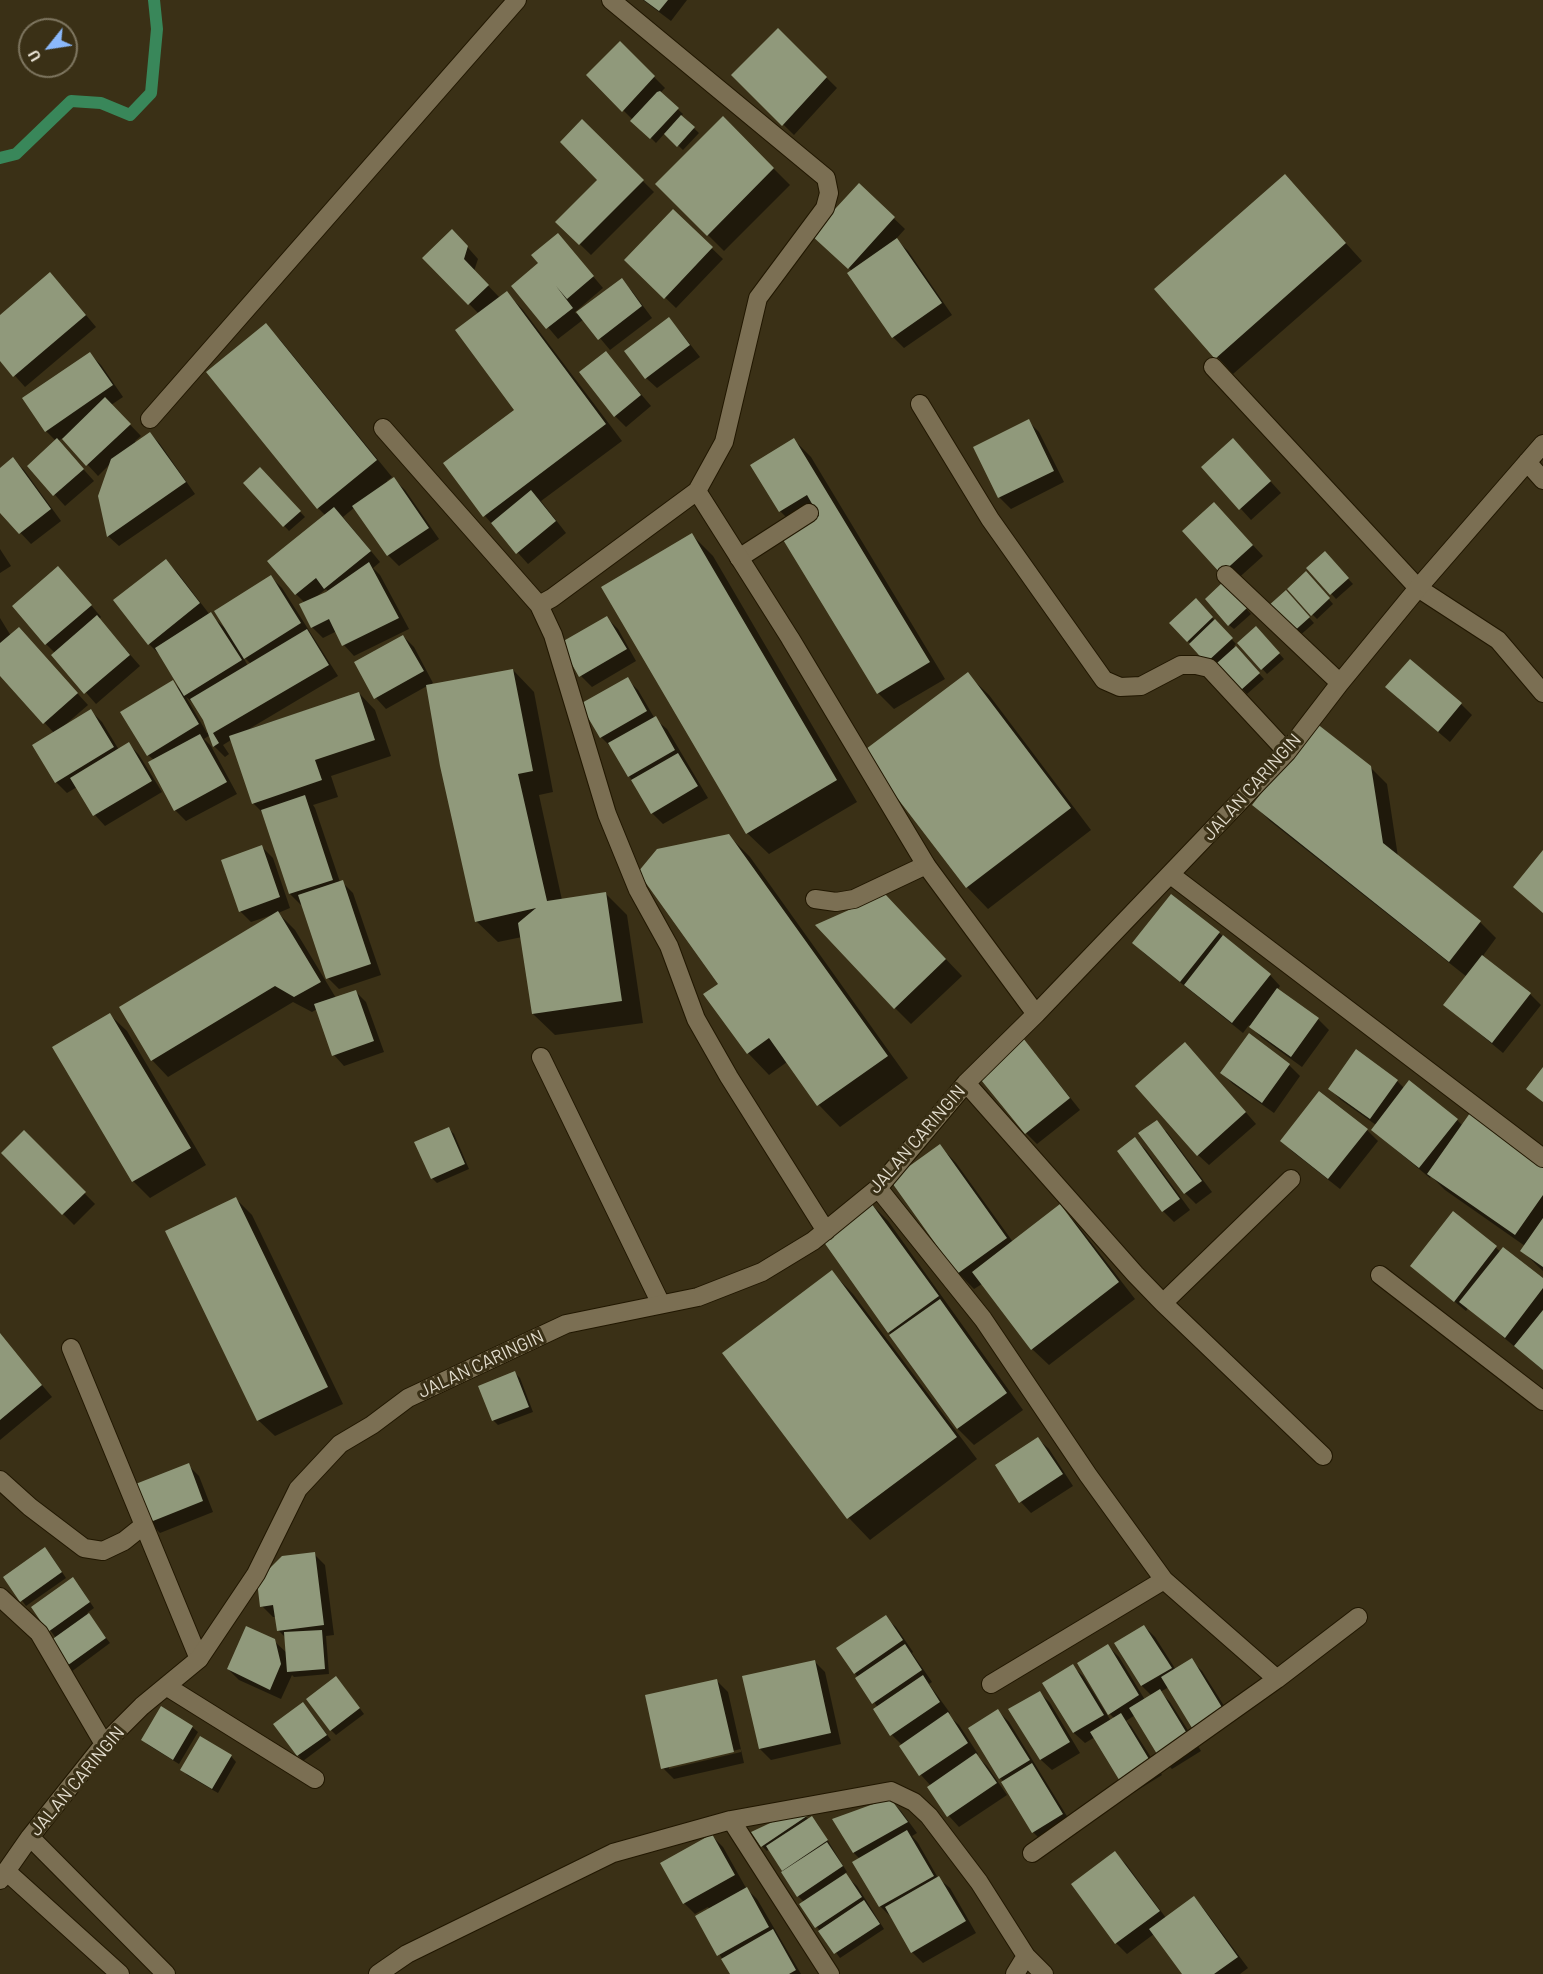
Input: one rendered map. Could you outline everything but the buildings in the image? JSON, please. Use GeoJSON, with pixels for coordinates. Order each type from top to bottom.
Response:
{"type":"FeatureCollection","features":[{"type":"Feature","properties":{"kind":"street"},"geometry":{"type":"LineString","coordinates":[[150,419],[517,0]]}},
{"type":"Feature","properties":{"kind":"street"},"geometry":{"type":"LineString","coordinates":[[539,605],[552,598],[697,491],[724,442],[758,298],[825,207],[829,193],[826,178],[611,0]]}},
{"type":"Feature","properties":{"kind":"street"},"geometry":{"type":"LineString","coordinates":[[1213,367],[1418,588],[1498,640],[1543,693]]}},
{"type":"Feature","properties":{"kind":"street"},"geometry":{"type":"LineString","coordinates":[[920,404],[990,519],[1104,680],[1120,687],[1141,686],[1181,665],[1209,668],[1287,752]]}},
{"type":"Feature","properties":{"kind":"street"},"geometry":{"type":"LineString","coordinates":[[383,428],[539,605],[553,635],[607,814],[638,890],[669,946],[696,1018],[729,1077],[826,1231]]}},
{"type":"Feature","properties":{"kind":"street","name":"JALAN CARINGIN"},"geometry":{"type":"LineString","coordinates":[[3,1876],[30,1837],[104,1744],[142,1706],[199,1659],[256,1574],[298,1489],[340,1444],[372,1425],[408,1398],[566,1324],[699,1297],[762,1272],[826,1231],[878,1188],[966,1083],[1036,1014],[1287,752],[1418,588],[1543,444]]}},
{"type":"Feature","properties":{"kind":"street"},"geometry":{"type":"LineString","coordinates":[[1527,462],[1543,480]]}},
{"type":"Feature","properties":{"kind":"street"},"geometry":{"type":"LineString","coordinates":[[697,491],[790,638],[926,865],[1036,1014]]}},
{"type":"Feature","properties":{"kind":"street"},"geometry":{"type":"LineString","coordinates":[[739,558],[809,513]]}},
{"type":"Feature","properties":{"kind":"street"},"geometry":{"type":"LineString","coordinates":[[1226,575],[1340,683]]}},
{"type":"Feature","properties":{"kind":"street"},"geometry":{"type":"LineString","coordinates":[[815,899],[836,902],[854,899],[926,865]]}},
{"type":"Feature","properties":{"kind":"street"},"geometry":{"type":"LineString","coordinates":[[1171,874],[1543,1158]]}},
{"type":"Feature","properties":{"kind":"street"},"geometry":{"type":"LineString","coordinates":[[541,1057],[661,1304]]}},
{"type":"Feature","properties":{"kind":"street"},"geometry":{"type":"LineString","coordinates":[[966,1083],[1135,1274],[1323,1456]]}},
{"type":"Feature","properties":{"kind":"street"},"geometry":{"type":"LineString","coordinates":[[1163,1303],[1291,1179]]}},
{"type":"Feature","properties":{"kind":"street"},"geometry":{"type":"LineString","coordinates":[[878,1188],[983,1319],[1088,1475],[1164,1580],[1277,1679]]}},
{"type":"Feature","properties":{"kind":"street"},"geometry":{"type":"LineString","coordinates":[[1380,1275],[1543,1401]]}},
{"type":"Feature","properties":{"kind":"street"},"geometry":{"type":"LineString","coordinates":[[71,1348],[199,1659]]}},
{"type":"Feature","properties":{"kind":"street"},"geometry":{"type":"LineString","coordinates":[[0,1480],[30,1507],[84,1548],[103,1551],[124,1541],[144,1525]]}},
{"type":"Feature","properties":{"kind":"street"},"geometry":{"type":"LineString","coordinates":[[992,1684],[1164,1580]]}},
{"type":"Feature","properties":{"kind":"street"},"geometry":{"type":"LineString","coordinates":[[0,1597],[39,1633],[104,1744]]}},
{"type":"Feature","properties":{"kind":"street"},"geometry":{"type":"LineString","coordinates":[[1032,1853],[1277,1679],[1358,1617]]}},
{"type":"Feature","properties":{"kind":"street"},"geometry":{"type":"LineString","coordinates":[[166,1686],[315,1779]]}},
{"type":"Feature","properties":{"kind":"street"},"geometry":{"type":"LineString","coordinates":[[378,1974],[408,1954],[614,1853],[731,1820],[891,1791],[914,1802],[929,1816],[980,1882],[1026,1956],[1044,1974]]}},
{"type":"Feature","properties":{"kind":"street"},"geometry":{"type":"LineString","coordinates":[[731,1820],[830,1974]]}},
{"type":"Feature","properties":{"kind":"street"},"geometry":{"type":"LineString","coordinates":[[30,1837],[166,1974]]}},
{"type":"Feature","properties":{"kind":"street"},"geometry":{"type":"LineString","coordinates":[[3,1876],[120,1974]]}},
{"type":"Feature","properties":{"kind":"street"},"geometry":{"type":"LineString","coordinates":[[1015,1974],[1026,1956]]}},
{"type":"Feature","properties":{"kind":"waterway"},"geometry":{"type":"LineString","coordinates":[[0,158],[16,154],[71,101],[101,103],[130,115],[151,93],[157,29],[154,0]]}}]}
